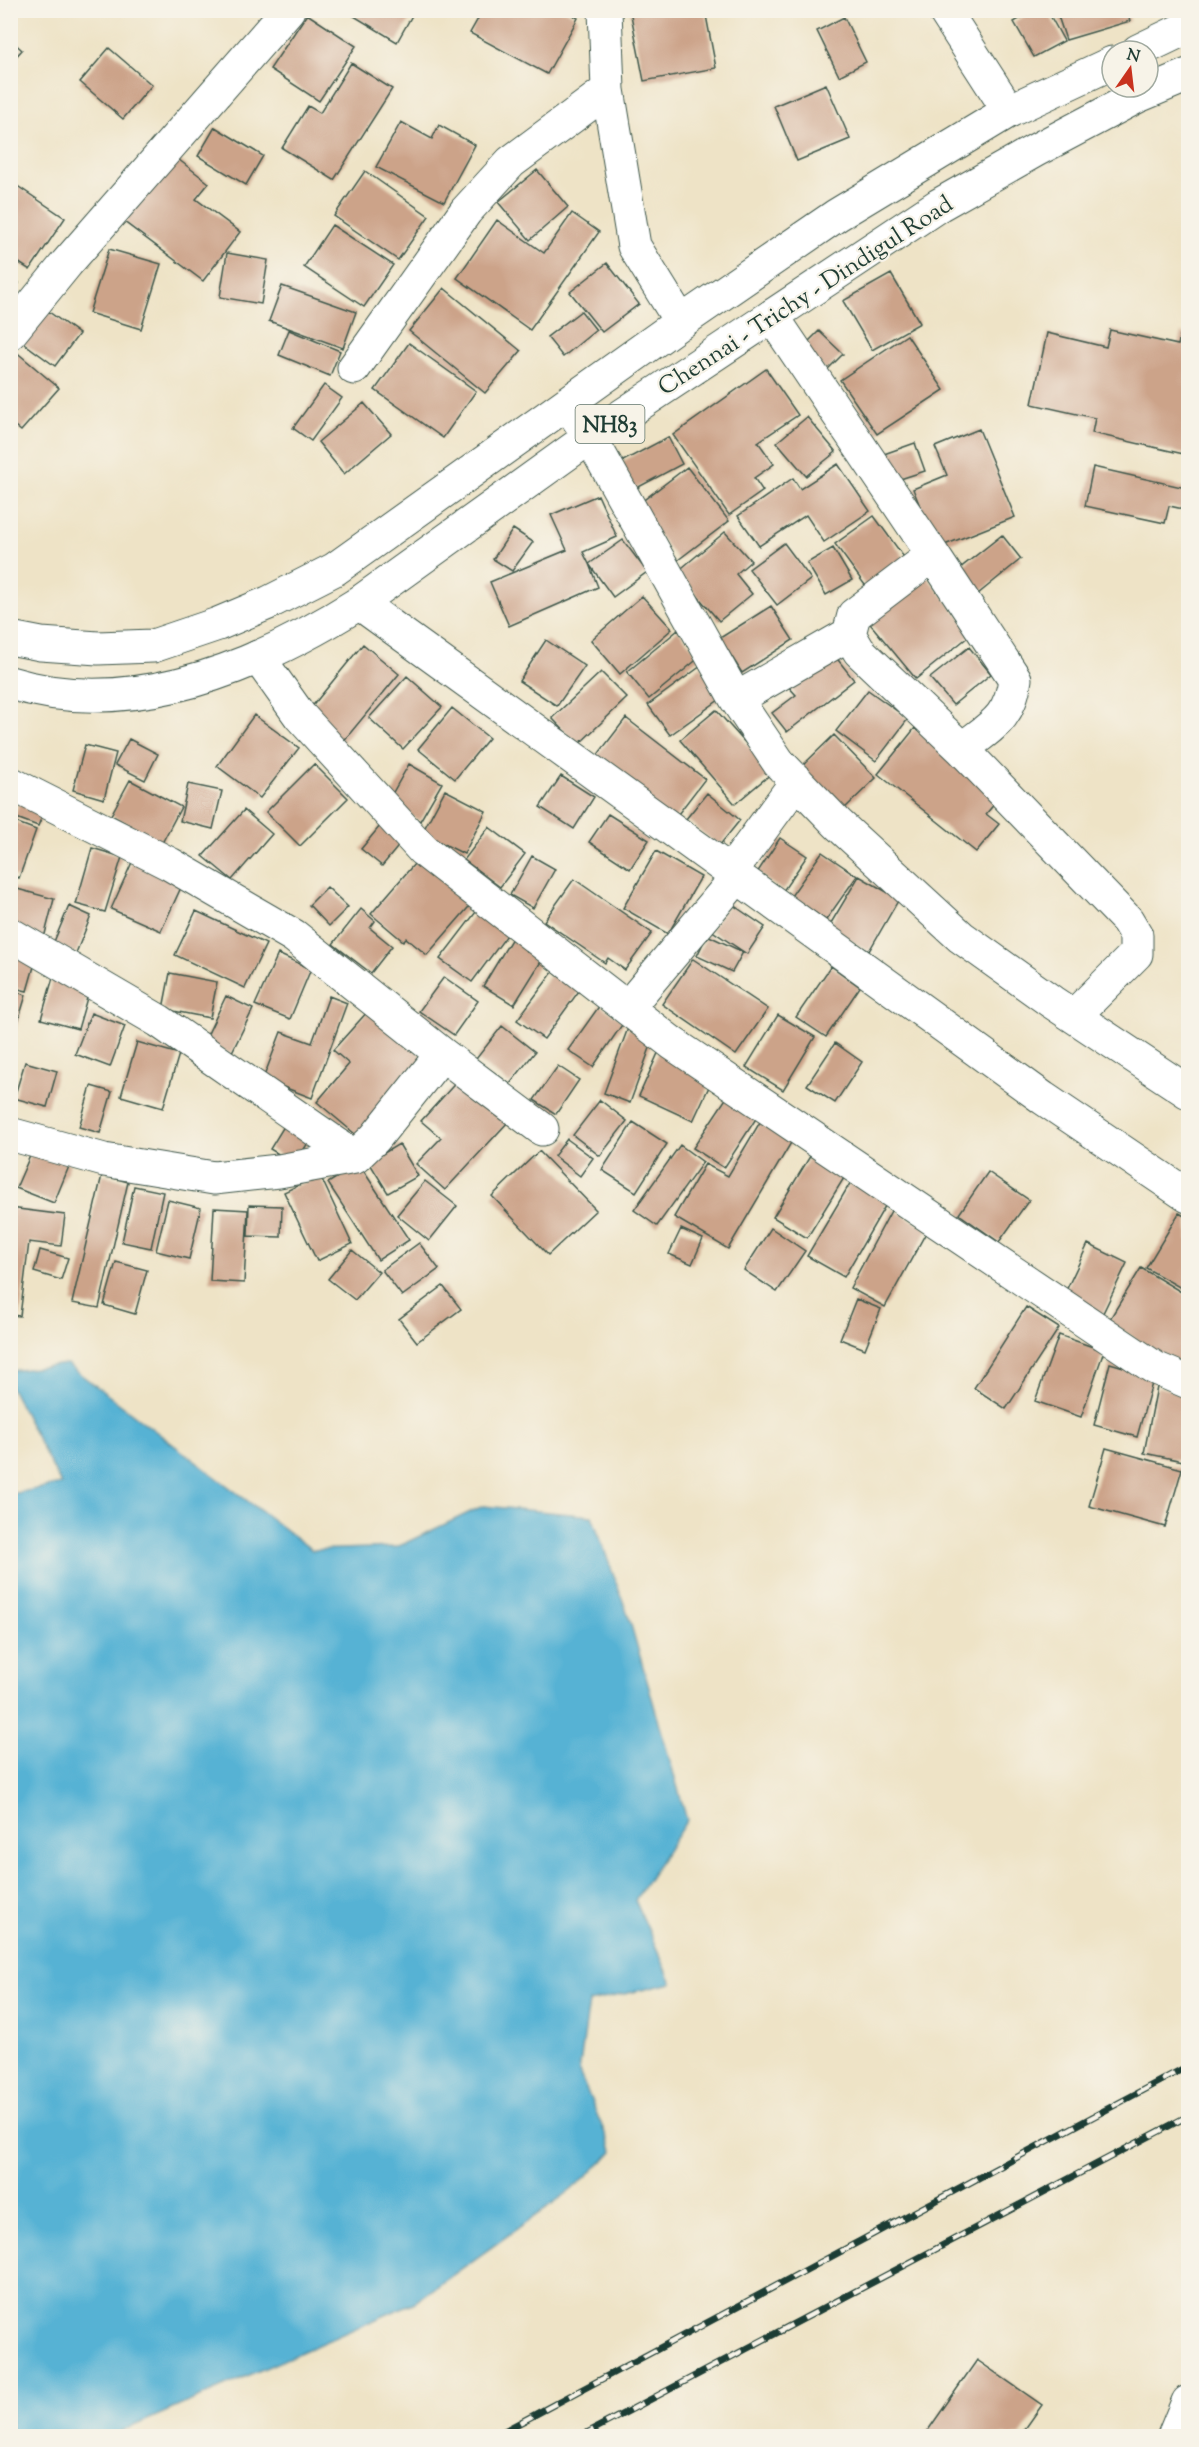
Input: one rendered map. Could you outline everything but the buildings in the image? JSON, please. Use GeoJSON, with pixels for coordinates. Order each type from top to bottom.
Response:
{"type":"FeatureCollection","features":[{"type":"Feature","properties":{"kind":"main road"},"geometry":{"type":"LineString","coordinates":[[10,333],[67,262],[288,10]]}},
{"type":"Feature","properties":{"kind":"main road"},"geometry":{"type":"LineString","coordinates":[[605,10],[608,90],[634,246],[681,322]]}},
{"type":"Feature","properties":{"kind":"main road"},"geometry":{"type":"LineString","coordinates":[[944,10],[1009,111]]}},
{"type":"Feature","properties":{"kind":"main road"},"geometry":{"type":"LineString","coordinates":[[1160,40],[1188,27]]}},
{"type":"Feature","properties":{"kind":"main road","name":"Chennai - Trichy - Dindigul Road"},"geometry":{"type":"LineString","coordinates":[[10,638],[41,644],[98,648],[153,646],[218,624],[335,569],[681,322],[837,215],[1009,111],[1100,69]]}},
{"type":"Feature","properties":{"kind":"main road","name":"Chennai - Trichy - Dindigul Road"},"geometry":{"type":"LineString","coordinates":[[14,687],[83,695],[137,692],[194,681],[258,657],[322,627],[359,603],[590,437],[958,194],[1138,96],[1188,75]]}},
{"type":"Feature","properties":{"kind":"main road"},"geometry":{"type":"LineString","coordinates":[[354,368],[466,211],[511,162],[608,90]]}},
{"type":"Feature","properties":{"kind":"main road"},"geometry":{"type":"LineString","coordinates":[[772,316],[1015,679],[1013,698],[1003,717],[962,749]]}},
{"type":"Feature","properties":{"kind":"main road"},"geometry":{"type":"LineString","coordinates":[[568,404],[590,437],[736,699],[779,763],[838,824],[962,937],[1074,1016],[1188,1092]]}},
{"type":"Feature","properties":{"kind":"main road"},"geometry":{"type":"LineString","coordinates":[[933,555],[854,615],[849,634],[859,651],[962,749],[1127,920],[1136,935],[1136,954],[1074,1016]]}},
{"type":"Feature","properties":{"kind":"main road"},"geometry":{"type":"LineString","coordinates":[[359,603],[1043,1098],[1188,1196]]}},
{"type":"Feature","properties":{"kind":"main road"},"geometry":{"type":"LineString","coordinates":[[736,699],[849,634]]}},
{"type":"Feature","properties":{"kind":"main road"},"geometry":{"type":"LineString","coordinates":[[258,657],[300,716],[423,850],[672,1043],[1155,1368],[1188,1382]]}},
{"type":"Feature","properties":{"kind":"main road"},"geometry":{"type":"LineString","coordinates":[[627,1008],[735,873],[797,781]]}},
{"type":"Feature","properties":{"kind":"main road"},"geometry":{"type":"LineString","coordinates":[[10,783],[170,864],[294,936],[442,1054],[542,1129]]}},
{"type":"Feature","properties":{"kind":"main road"},"geometry":{"type":"LineString","coordinates":[[10,934],[159,1021],[355,1157]]}},
{"type":"Feature","properties":{"kind":"main road"},"geometry":{"type":"LineString","coordinates":[[10,1134],[104,1160],[214,1178],[279,1171],[355,1157],[375,1138],[442,1054]]}},
{"type":"Feature","properties":{"kind":"main road"},"geometry":{"type":"LineString","coordinates":[[1174,2436],[1188,2402]]}},
{"type":"Feature","properties":{"kind":"water"},"geometry":{"type":"Polygon","coordinates":[[[67,1364],[312,1550],[397,1547],[483,1506],[592,1516],[629,1618],[687,1820],[635,1900],[672,1983],[589,2002],[579,2072],[613,2152],[570,2191],[415,2302],[111,2436],[11,2436],[11,1494],[61,1484],[11,1388],[11,1371],[67,1364]]]}},
{"type":"Feature","properties":{"kind":"railway"},"geometry":{"type":"LineString","coordinates":[[495,2436],[1188,2066]]}},
{"type":"Feature","properties":{"kind":"railway"},"geometry":{"type":"LineString","coordinates":[[581,2436],[1188,2116]]}}]}
